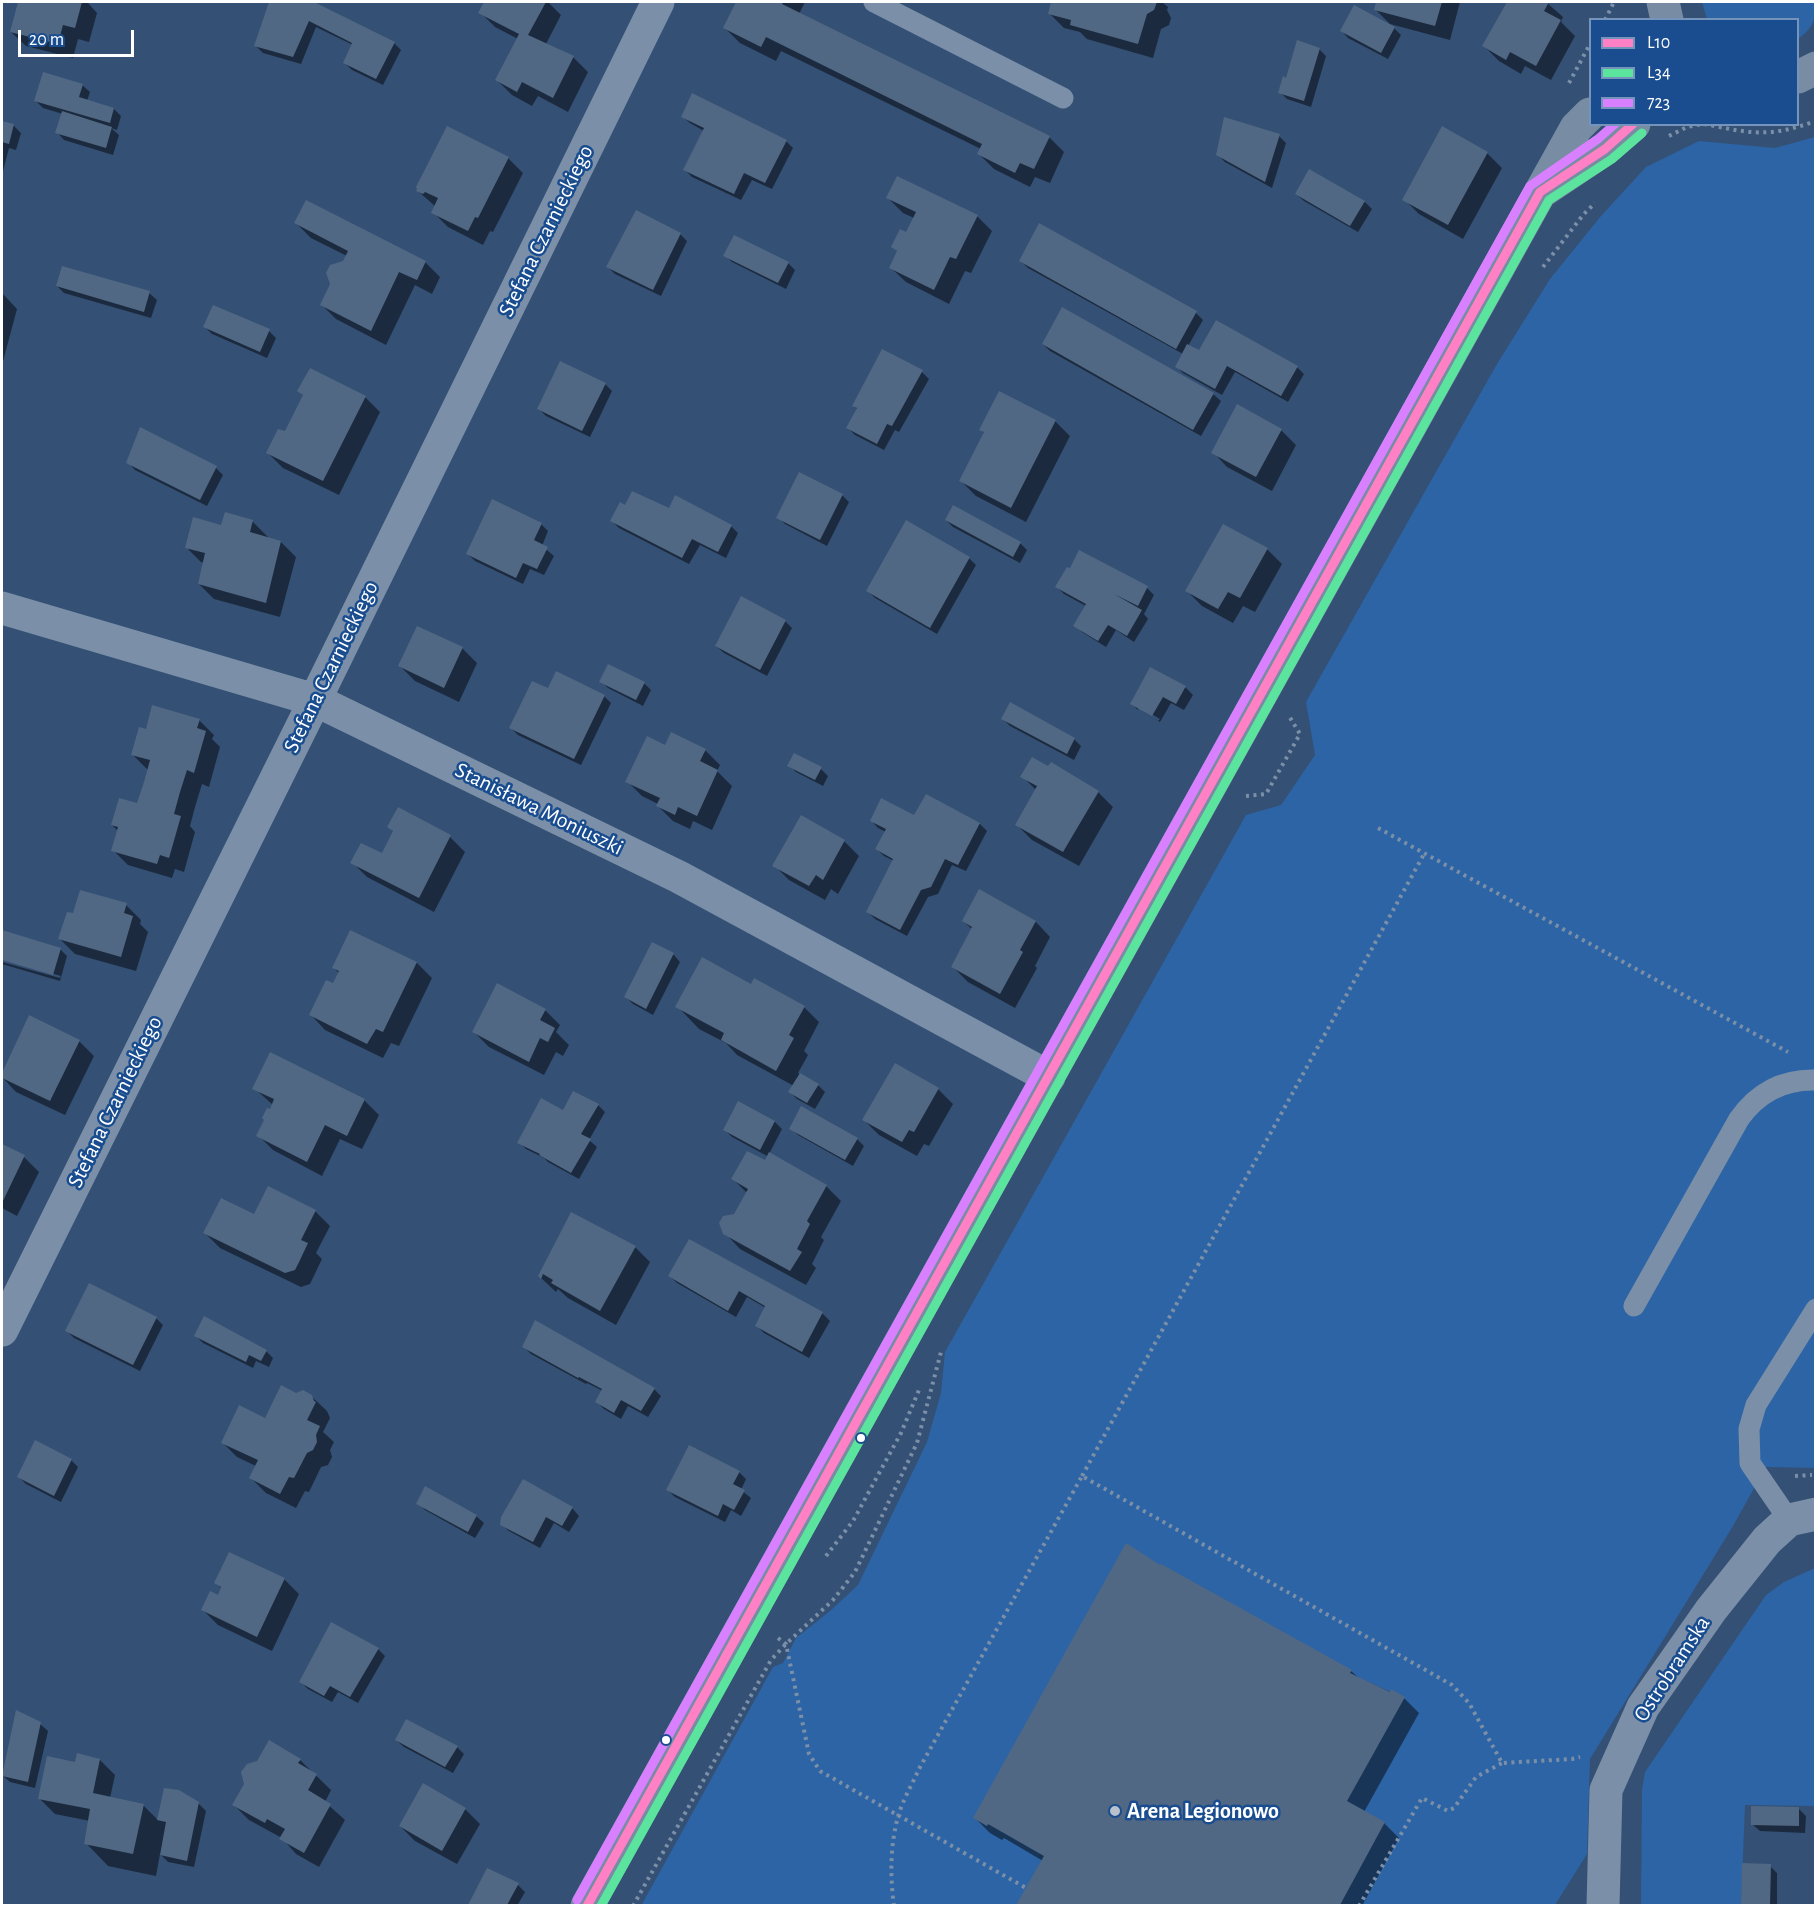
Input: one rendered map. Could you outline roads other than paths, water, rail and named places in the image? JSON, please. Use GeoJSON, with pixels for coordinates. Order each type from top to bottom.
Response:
{"type":"FeatureCollection","features":[{"type":"Feature","properties":{"kind":"street","name":"Stefana Czarnieckiego"},"geometry":{"type":"LineString","coordinates":[[4,1321],[315,700],[658,2]]}},
{"type":"Feature","properties":{"kind":"street"},"geometry":{"type":"LineString","coordinates":[[1663,2],[1667,18]]}},
{"type":"Feature","properties":{"kind":"street"},"geometry":{"type":"LineString","coordinates":[[1799,77],[1815,68]]}},
{"type":"Feature","properties":{"kind":"street"},"geometry":{"type":"LineString","coordinates":[[587,1905],[1540,192],[1576,128],[1589,115]]}},
{"type":"Feature","properties":{"kind":"street"},"geometry":{"type":"LineString","coordinates":[[1540,192],[1605,149],[1632,126]]}},
{"type":"Feature","properties":{"kind":"street","name":"Stanisława Moniuszki"},"geometry":{"type":"LineString","coordinates":[[2,608],[315,700],[679,877],[1049,1077]]}},
{"type":"Feature","properties":{"kind":"street","name":"Ostrobramska"},"geometry":{"type":"LineString","coordinates":[[1603,1905],[1606,1790],[1643,1707],[1711,1610],[1767,1540],[1802,1517]]}},
{"type":"Feature","properties":{"kind":"lane"},"geometry":{"type":"LineString","coordinates":[[874,2],[1063,98]]}},
{"type":"Feature","properties":{"kind":"lane"},"geometry":{"type":"LineString","coordinates":[[1634,1306],[1747,1108],[1769,1090],[1783,1083],[1815,1080]]}},
{"type":"Feature","properties":{"kind":"lane"},"geometry":{"type":"LineString","coordinates":[[1802,1517],[1750,1463],[1749,1429],[1756,1405],[1815,1309]]}},
{"type":"Feature","properties":{"kind":"place","name":"Arena Legionowo"},"geometry":{"type":"Point","coordinates":[1115,1811]}}]}
